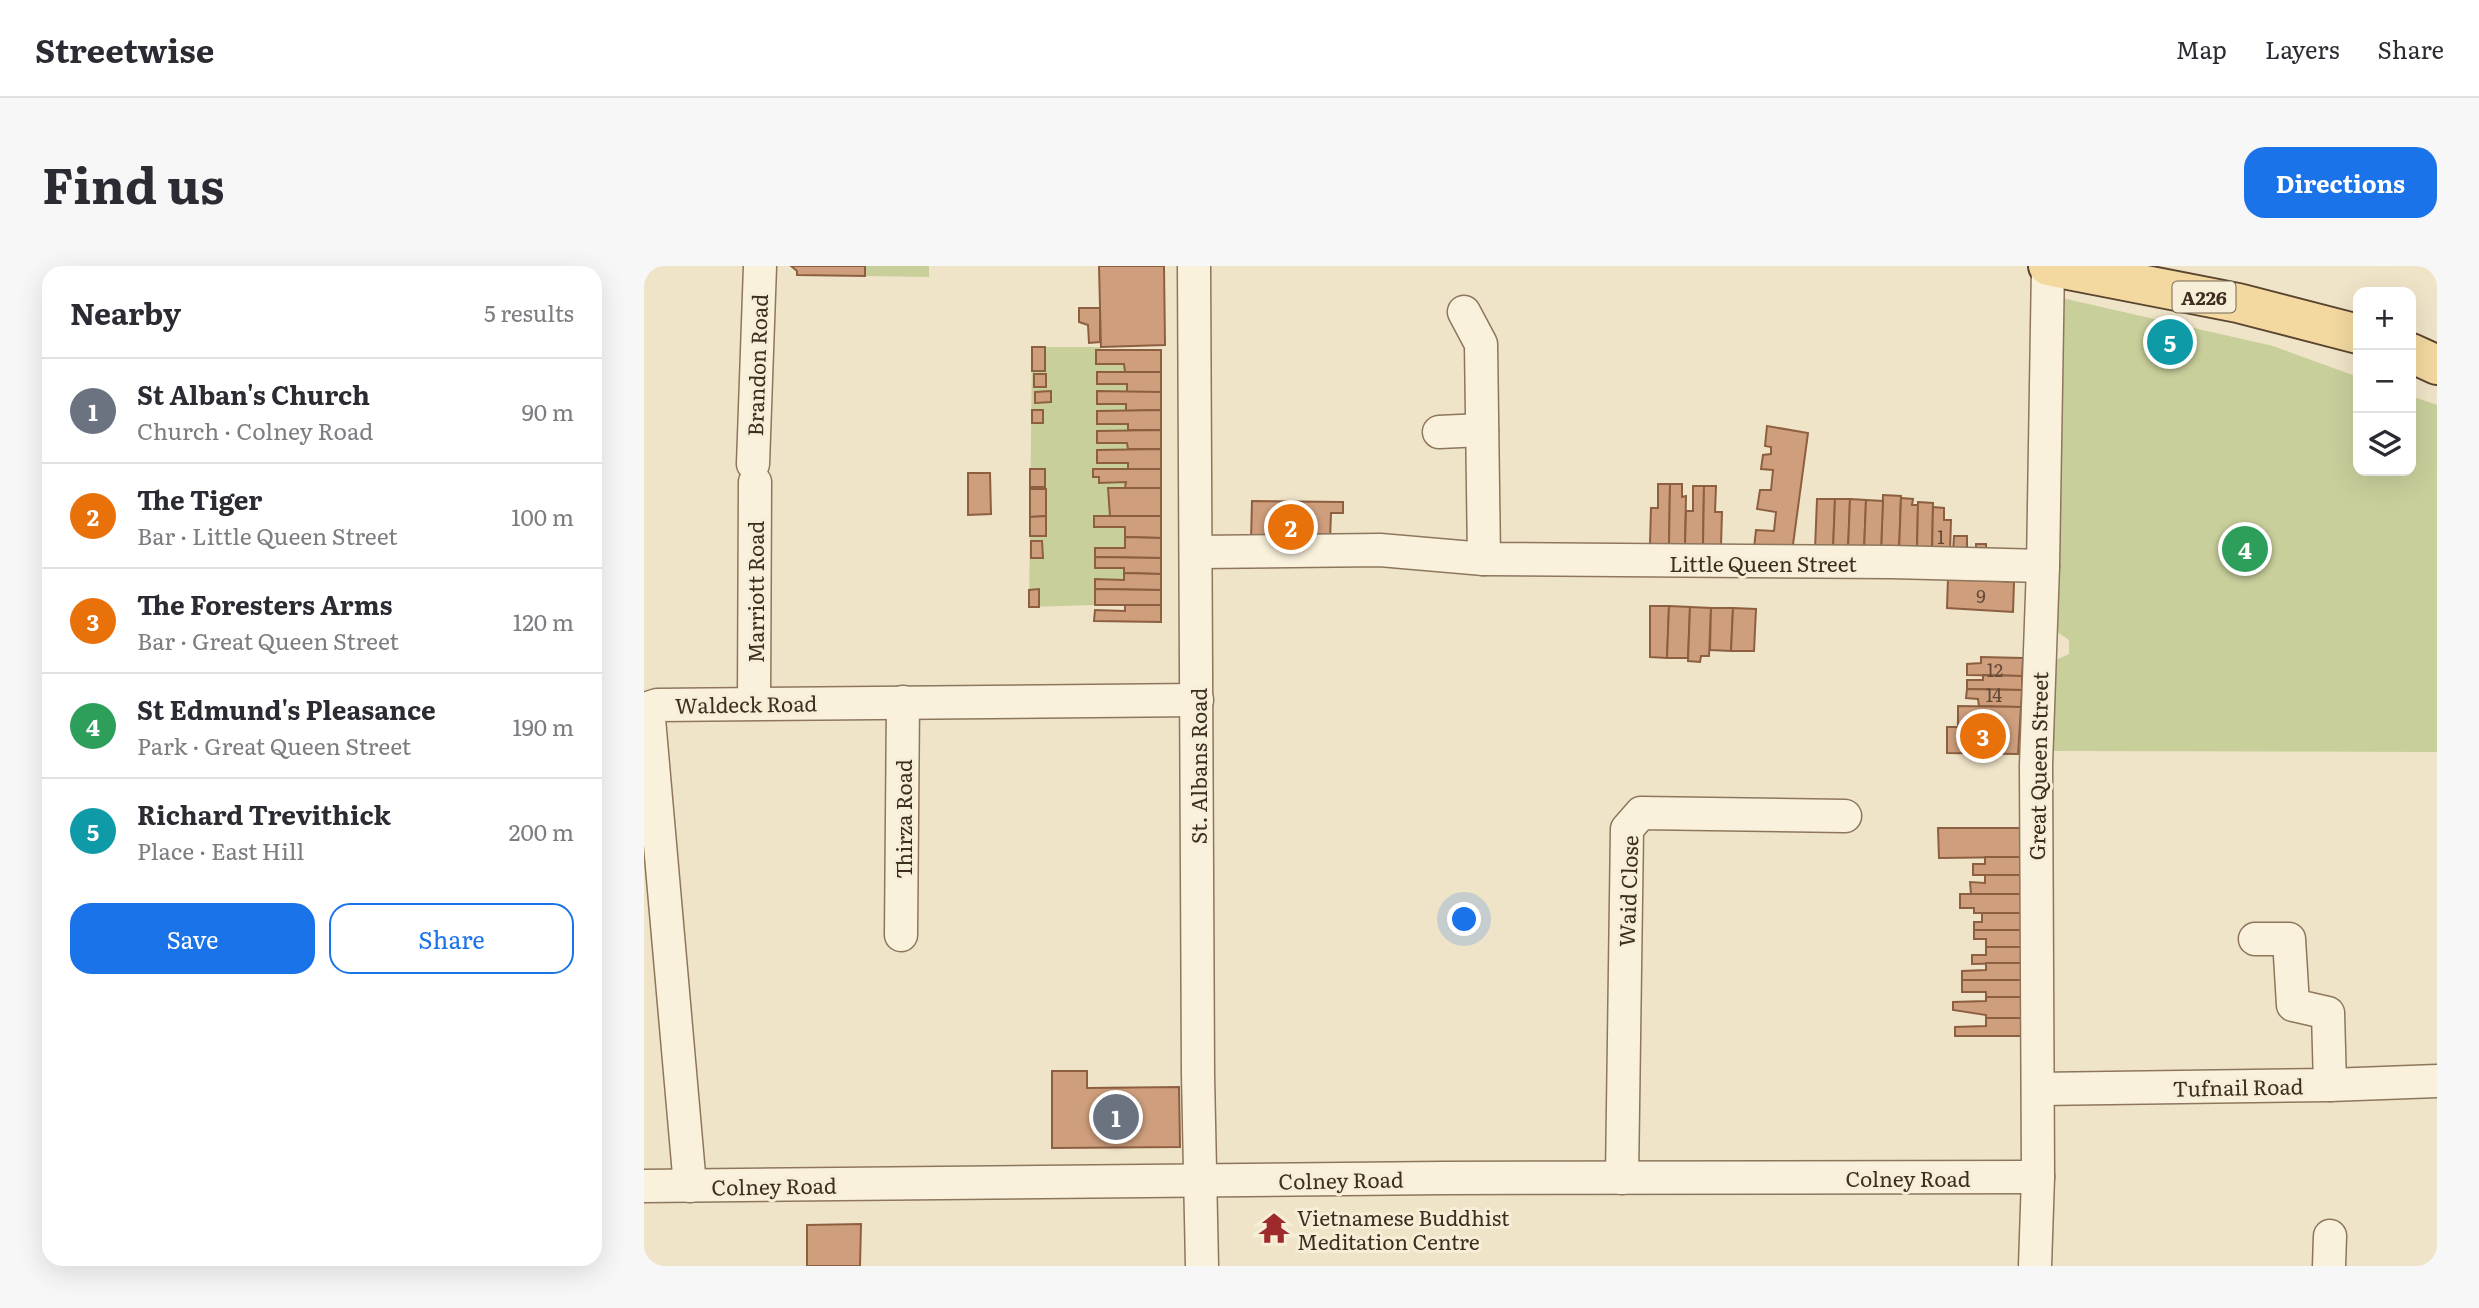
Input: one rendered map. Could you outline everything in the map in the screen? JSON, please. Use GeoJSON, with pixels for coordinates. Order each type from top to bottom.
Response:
{"type":"FeatureCollection","features":[{"type":"Feature","properties":{"kind":"main road","name":"A226"},"geometry":{"type":"LineString","coordinates":[[2048,266],[2238,303],[2353,333]]}},
{"type":"Feature","properties":{"kind":"main road"},"geometry":{"type":"LineString","coordinates":[[2416,355],[2437,365]]}},
{"type":"Feature","properties":{"kind":"street","name":"Brandon Road"},"geometry":{"type":"LineString","coordinates":[[754,473],[760,266]]}},
{"type":"Feature","properties":{"kind":"street","name":"St. Albans Road"},"geometry":{"type":"LineString","coordinates":[[1194,266],[1198,1075],[1202,1266]]}},
{"type":"Feature","properties":{"kind":"street","name":"Great Queen Street"},"geometry":{"type":"LineString","coordinates":[[2035,1266],[2038,1177],[2036,765],[2043,566],[2048,266]]}},
{"type":"Feature","properties":{"kind":"street"},"geometry":{"type":"LineString","coordinates":[[1464,312],[1481,344],[1484,559]]}},
{"type":"Feature","properties":{"kind":"street"},"geometry":{"type":"LineString","coordinates":[[1439,432],[1482,430]]}},
{"type":"Feature","properties":{"kind":"street","name":"Marriott Road"},"geometry":{"type":"LineString","coordinates":[[754,473],[754,703]]}},
{"type":"Feature","properties":{"kind":"street","name":"Little Queen Street"},"geometry":{"type":"LineString","coordinates":[[1197,552],[1380,550],[1484,559],[1892,562],[2043,566]]}},
{"type":"Feature","properties":{"kind":"street","name":"Waldeck Road"},"geometry":{"type":"LineString","coordinates":[[690,1186],[649,713],[651,707],[754,703],[1197,700]]}},
{"type":"Feature","properties":{"kind":"street","name":"Thirza Road"},"geometry":{"type":"LineString","coordinates":[[901,935],[903,702]]}},
{"type":"Feature","properties":{"kind":"street","name":"Waid Close"},"geometry":{"type":"LineString","coordinates":[[1622,1178],[1627,829],[1641,813],[1845,816]]}},
{"type":"Feature","properties":{"kind":"street"},"geometry":{"type":"LineString","coordinates":[[2255,939],[2289,939],[2293,1005],[2328,1013],[2330,1085]]}},
{"type":"Feature","properties":{"kind":"street","name":"Tufnail Road"},"geometry":{"type":"LineString","coordinates":[[2038,1088],[2330,1085],[2437,1081]]}},
{"type":"Feature","properties":{"kind":"street","name":"Colney Road"},"geometry":{"type":"LineString","coordinates":[[644,1186],[1201,1180],[2038,1177]]}},
{"type":"Feature","properties":{"kind":"green space"},"geometry":{"type":"Polygon","coordinates":[[[865,266],[929,266],[929,277],[865,276],[865,266]]]}},
{"type":"Feature","properties":{"kind":"green space"},"geometry":{"type":"Polygon","coordinates":[[[2062,298],[2273,346],[2353,375],[2353,476],[2416,476],[2416,398],[2437,405],[2437,752],[2050,751],[2051,662],[2069,654],[2069,640],[2050,627],[2062,298]]]}},
{"type":"Feature","properties":{"kind":"green space"},"geometry":{"type":"Polygon","coordinates":[[[1032,347],[1101,347],[1096,350],[1097,364],[1124,364],[1125,372],[1097,372],[1097,384],[1127,384],[1126,411],[1097,411],[1097,423],[1128,424],[1128,430],[1097,431],[1097,443],[1127,443],[1128,449],[1097,450],[1097,463],[1128,463],[1128,469],[1093,470],[1093,477],[1099,477],[1099,483],[1126,482],[1125,488],[1108,489],[1110,516],[1094,516],[1125,527],[1125,548],[1096,568],[1124,568],[1124,580],[1095,580],[1095,605],[1029,607],[1032,347]]]}},
{"type":"Feature","properties":{"kind":"building"},"geometry":{"type":"Polygon","coordinates":[[[791,266],[865,266],[865,276],[797,275],[797,271],[791,266]]]}},
{"type":"Feature","properties":{"kind":"building"},"geometry":{"type":"Polygon","coordinates":[[[1099,266],[1164,266],[1165,345],[1101,347],[1099,266]]]}},
{"type":"Feature","properties":{"kind":"building"},"geometry":{"type":"Polygon","coordinates":[[[1079,308],[1100,308],[1100,342],[1089,343],[1088,325],[1079,322],[1079,308]]]}},
{"type":"Feature","properties":{"kind":"building"},"geometry":{"type":"Polygon","coordinates":[[[1032,347],[1045,347],[1045,371],[1032,371],[1032,347]]]}},
{"type":"Feature","properties":{"kind":"building"},"geometry":{"type":"Polygon","coordinates":[[[1096,350],[1161,350],[1161,372],[1125,372],[1124,364],[1096,364],[1096,350]]]}},
{"type":"Feature","properties":{"kind":"building"},"geometry":{"type":"Polygon","coordinates":[[[1097,372],[1161,372],[1161,392],[1127,392],[1127,384],[1097,384],[1097,372]]]}},
{"type":"Feature","properties":{"kind":"building"},"geometry":{"type":"Polygon","coordinates":[[[1034,374],[1046,374],[1046,387],[1034,387],[1034,374]]]}},
{"type":"Feature","properties":{"kind":"building"},"geometry":{"type":"Polygon","coordinates":[[[1051,391],[1051,402],[1035,403],[1035,392],[1051,391]]]}},
{"type":"Feature","properties":{"kind":"building"},"geometry":{"type":"Polygon","coordinates":[[[1097,391],[1161,392],[1161,410],[1126,411],[1126,404],[1097,404],[1097,391]]]}},
{"type":"Feature","properties":{"kind":"building"},"geometry":{"type":"Polygon","coordinates":[[[1032,410],[1043,410],[1043,423],[1032,423],[1032,410]]]}},
{"type":"Feature","properties":{"kind":"building"},"geometry":{"type":"Polygon","coordinates":[[[1161,410],[1161,430],[1128,430],[1128,424],[1097,424],[1097,411],[1161,410]]]}},
{"type":"Feature","properties":{"kind":"building"},"geometry":{"type":"Polygon","coordinates":[[[1767,426],[1808,433],[1792,552],[1754,548],[1756,530],[1774,531],[1776,512],[1757,509],[1760,490],[1771,490],[1773,470],[1761,469],[1763,455],[1771,454],[1771,447],[1765,446],[1767,426]]]}},
{"type":"Feature","properties":{"kind":"building"},"geometry":{"type":"Polygon","coordinates":[[[1161,430],[1161,449],[1128,449],[1127,443],[1097,443],[1097,431],[1161,430]]]}},
{"type":"Feature","properties":{"kind":"building"},"geometry":{"type":"Polygon","coordinates":[[[1161,449],[1161,469],[1128,469],[1128,463],[1097,463],[1097,450],[1161,449]]]}},
{"type":"Feature","properties":{"kind":"building"},"geometry":{"type":"Polygon","coordinates":[[[1030,469],[1045,469],[1045,487],[1030,487],[1030,469]]]}},
{"type":"Feature","properties":{"kind":"building"},"geometry":{"type":"Polygon","coordinates":[[[1093,469],[1161,469],[1161,488],[1125,488],[1126,482],[1099,483],[1099,477],[1093,477],[1093,469]]]}},
{"type":"Feature","properties":{"kind":"building"},"geometry":{"type":"Polygon","coordinates":[[[968,473],[990,473],[991,514],[968,515],[968,473]]]}},
{"type":"Feature","properties":{"kind":"building"},"geometry":{"type":"Polygon","coordinates":[[[1658,484],[1670,484],[1669,545],[1650,544],[1651,508],[1658,508],[1658,484]]]}},
{"type":"Feature","properties":{"kind":"building"},"geometry":{"type":"Polygon","coordinates":[[[1670,484],[1682,484],[1682,497],[1686,496],[1685,545],[1669,545],[1670,484]]]}},
{"type":"Feature","properties":{"kind":"building"},"geometry":{"type":"Polygon","coordinates":[[[1693,486],[1704,486],[1703,545],[1685,545],[1686,511],[1693,511],[1693,486]]]}},
{"type":"Feature","properties":{"kind":"building"},"geometry":{"type":"Polygon","coordinates":[[[1704,486],[1716,486],[1715,512],[1722,512],[1721,546],[1703,545],[1704,486]]]}},
{"type":"Feature","properties":{"kind":"building"},"geometry":{"type":"Polygon","coordinates":[[[1108,488],[1161,488],[1161,516],[1110,516],[1108,488]]]}},
{"type":"Feature","properties":{"kind":"building"},"geometry":{"type":"Polygon","coordinates":[[[1030,489],[1046,489],[1046,516],[1030,517],[1030,489]]]}},
{"type":"Feature","properties":{"kind":"building"},"geometry":{"type":"Polygon","coordinates":[[[1883,495],[1901,496],[1899,551],[1881,551],[1883,495]]]}},
{"type":"Feature","properties":{"kind":"building"},"geometry":{"type":"Polygon","coordinates":[[[1901,498],[1913,499],[1912,505],[1918,505],[1917,552],[1899,551],[1901,498]]]}},
{"type":"Feature","properties":{"kind":"building"},"geometry":{"type":"Polygon","coordinates":[[[1817,499],[1835,499],[1833,550],[1815,549],[1817,499]]]}},
{"type":"Feature","properties":{"kind":"building"},"geometry":{"type":"Polygon","coordinates":[[[1835,499],[1850,499],[1848,550],[1833,550],[1835,499]]]}},
{"type":"Feature","properties":{"kind":"building"},"geometry":{"type":"Polygon","coordinates":[[[1850,499],[1866,500],[1864,551],[1848,550],[1850,499]]]}},
{"type":"Feature","properties":{"kind":"building"},"geometry":{"type":"Polygon","coordinates":[[[1866,500],[1883,501],[1881,551],[1864,551],[1866,500]]]}},
{"type":"Feature","properties":{"kind":"building"},"geometry":{"type":"Polygon","coordinates":[[[1252,501],[1343,502],[1343,513],[1331,513],[1330,540],[1251,540],[1252,501]]]}},
{"type":"Feature","properties":{"kind":"building"},"geometry":{"type":"Polygon","coordinates":[[[1918,502],[1933,503],[1932,553],[1917,552],[1918,502]]]}},
{"type":"Feature","properties":{"kind":"building"},"geometry":{"type":"Polygon","coordinates":[[[1933,507],[1944,508],[1944,520],[1951,520],[1950,553],[1932,553],[1933,507]]]}},
{"type":"Feature","properties":{"kind":"building"},"geometry":{"type":"Polygon","coordinates":[[[1046,516],[1046,536],[1030,536],[1030,517],[1046,516]]]}},
{"type":"Feature","properties":{"kind":"building"},"geometry":{"type":"Polygon","coordinates":[[[1094,516],[1161,516],[1161,538],[1125,537],[1125,527],[1094,527],[1094,516]]]}},
{"type":"Feature","properties":{"kind":"building"},"geometry":{"type":"Polygon","coordinates":[[[1954,536],[1967,536],[1967,554],[1953,553],[1954,536]]]}},
{"type":"Feature","properties":{"kind":"building"},"geometry":{"type":"Polygon","coordinates":[[[1125,537],[1161,538],[1161,558],[1095,557],[1095,548],[1125,548],[1125,537]]]}},
{"type":"Feature","properties":{"kind":"building"},"geometry":{"type":"Polygon","coordinates":[[[1031,541],[1042,541],[1043,558],[1031,558],[1031,541]]]}},
{"type":"Feature","properties":{"kind":"building"},"geometry":{"type":"Polygon","coordinates":[[[1976,544],[1986,544],[1986,552],[1976,552],[1976,544]]]}},
{"type":"Feature","properties":{"kind":"building"},"geometry":{"type":"Polygon","coordinates":[[[1095,557],[1161,558],[1161,574],[1124,573],[1124,568],[1095,568],[1095,557]]]}},
{"type":"Feature","properties":{"kind":"building"},"geometry":{"type":"Polygon","coordinates":[[[1124,573],[1161,574],[1161,590],[1095,589],[1095,579],[1124,580],[1124,573]]]}},
{"type":"Feature","properties":{"kind":"building"},"geometry":{"type":"Polygon","coordinates":[[[1948,578],[2014,582],[2013,612],[1947,608],[1948,578]]]}},
{"type":"Feature","properties":{"kind":"building"},"geometry":{"type":"Polygon","coordinates":[[[1039,589],[1039,607],[1029,607],[1029,590],[1039,589]]]}},
{"type":"Feature","properties":{"kind":"building"},"geometry":{"type":"Polygon","coordinates":[[[1095,589],[1161,590],[1161,605],[1095,605],[1095,589]]]}},
{"type":"Feature","properties":{"kind":"building"},"geometry":{"type":"Polygon","coordinates":[[[1125,605],[1161,605],[1161,622],[1094,621],[1095,610],[1125,611],[1125,605]]]}},
{"type":"Feature","properties":{"kind":"building"},"geometry":{"type":"Polygon","coordinates":[[[1650,606],[1669,606],[1667,658],[1650,657],[1650,606]]]}},
{"type":"Feature","properties":{"kind":"building"},"geometry":{"type":"Polygon","coordinates":[[[1669,606],[1690,607],[1688,658],[1667,658],[1669,606]]]}},
{"type":"Feature","properties":{"kind":"building"},"geometry":{"type":"Polygon","coordinates":[[[1690,607],[1711,608],[1709,656],[1701,656],[1700,662],[1688,661],[1690,607]]]}},
{"type":"Feature","properties":{"kind":"building"},"geometry":{"type":"Polygon","coordinates":[[[1711,608],[1733,608],[1731,651],[1710,650],[1711,608]]]}},
{"type":"Feature","properties":{"kind":"building"},"geometry":{"type":"Polygon","coordinates":[[[1733,608],[1756,609],[1754,651],[1731,651],[1733,608]]]}},
{"type":"Feature","properties":{"kind":"building"},"geometry":{"type":"Polygon","coordinates":[[[1981,657],[2023,658],[2022,676],[1967,675],[1967,664],[1981,663],[1981,657]]]}},
{"type":"Feature","properties":{"kind":"building"},"geometry":{"type":"Polygon","coordinates":[[[1983,675],[2022,676],[2022,690],[1967,689],[1967,680],[1983,680],[1983,675]]]}},
{"type":"Feature","properties":{"kind":"building"},"geometry":{"type":"Polygon","coordinates":[[[1967,689],[2022,690],[2021,707],[1979,706],[1978,699],[1966,698],[1967,689]]]}},
{"type":"Feature","properties":{"kind":"building"},"geometry":{"type":"Polygon","coordinates":[[[1958,706],[2021,707],[2018,754],[1947,753],[1947,727],[1958,727],[1958,706]]]}},
{"type":"Feature","properties":{"kind":"building"},"geometry":{"type":"Polygon","coordinates":[[[1938,828],[2021,828],[2021,857],[1939,858],[1938,828]]]}},
{"type":"Feature","properties":{"kind":"building"},"geometry":{"type":"Polygon","coordinates":[[[1985,857],[2021,857],[2021,875],[1973,875],[1973,864],[1985,864],[1985,857]]]}},
{"type":"Feature","properties":{"kind":"building"},"geometry":{"type":"Polygon","coordinates":[[[1985,875],[2021,875],[2021,894],[1971,894],[1970,882],[1985,883],[1985,875]]]}},
{"type":"Feature","properties":{"kind":"building"},"geometry":{"type":"Polygon","coordinates":[[[1960,894],[2021,894],[2021,913],[1974,913],[1974,908],[1960,908],[1960,894]]]}},
{"type":"Feature","properties":{"kind":"building"},"geometry":{"type":"Polygon","coordinates":[[[1982,913],[2021,913],[2021,930],[1974,930],[1974,922],[1982,922],[1982,913]]]}},
{"type":"Feature","properties":{"kind":"building"},"geometry":{"type":"Polygon","coordinates":[[[1974,930],[2021,930],[2021,947],[1986,947],[1986,939],[1974,939],[1974,930]]]}},
{"type":"Feature","properties":{"kind":"building"},"geometry":{"type":"Polygon","coordinates":[[[1986,947],[2021,947],[2021,963],[1972,964],[1972,955],[1986,955],[1986,947]]]}},
{"type":"Feature","properties":{"kind":"building"},"geometry":{"type":"Polygon","coordinates":[[[1986,963],[2021,963],[2021,980],[1962,980],[1962,971],[1986,970],[1986,963]]]}},
{"type":"Feature","properties":{"kind":"building"},"geometry":{"type":"Polygon","coordinates":[[[1962,980],[2021,980],[2022,997],[1986,997],[1986,992],[1962,992],[1962,980]]]}},
{"type":"Feature","properties":{"kind":"building"},"geometry":{"type":"Polygon","coordinates":[[[1986,997],[2022,997],[2022,1018],[1986,1018],[1986,1015],[1953,1010],[1953,1002],[1986,1001],[1986,997]]]}},
{"type":"Feature","properties":{"kind":"building"},"geometry":{"type":"Polygon","coordinates":[[[1986,1018],[2022,1018],[2022,1036],[1955,1036],[1955,1027],[1986,1026],[1986,1018]]]}},
{"type":"Feature","properties":{"kind":"building"},"geometry":{"type":"Polygon","coordinates":[[[1052,1071],[1087,1071],[1087,1088],[1179,1087],[1180,1147],[1052,1148],[1052,1071]]]}},
{"type":"Feature","properties":{"kind":"building"},"geometry":{"type":"Polygon","coordinates":[[[861,1224],[860,1266],[807,1266],[807,1225],[861,1224]]]}},
{"type":"Feature","properties":{"kind":"place","name":"Richard Trevithick"},"geometry":{"type":"Point","coordinates":[2170,342]}},
{"type":"Feature","properties":{"kind":"place","name":"The Tiger"},"geometry":{"type":"Point","coordinates":[1291,527]}},
{"type":"Feature","properties":{"kind":"place","name":"St Edmund's Pleasance"},"geometry":{"type":"Point","coordinates":[2245,549]}},
{"type":"Feature","properties":{"kind":"place","name":"The Foresters Arms"},"geometry":{"type":"Point","coordinates":[1983,736]}},
{"type":"Feature","properties":{"kind":"place","name":"St Alban's Church"},"geometry":{"type":"Point","coordinates":[1116,1117]}},
{"type":"Feature","properties":{"kind":"place","name":"Vietnamese Buddhist Meditation Centre"},"geometry":{"type":"Point","coordinates":[1274,1228]}}]}
